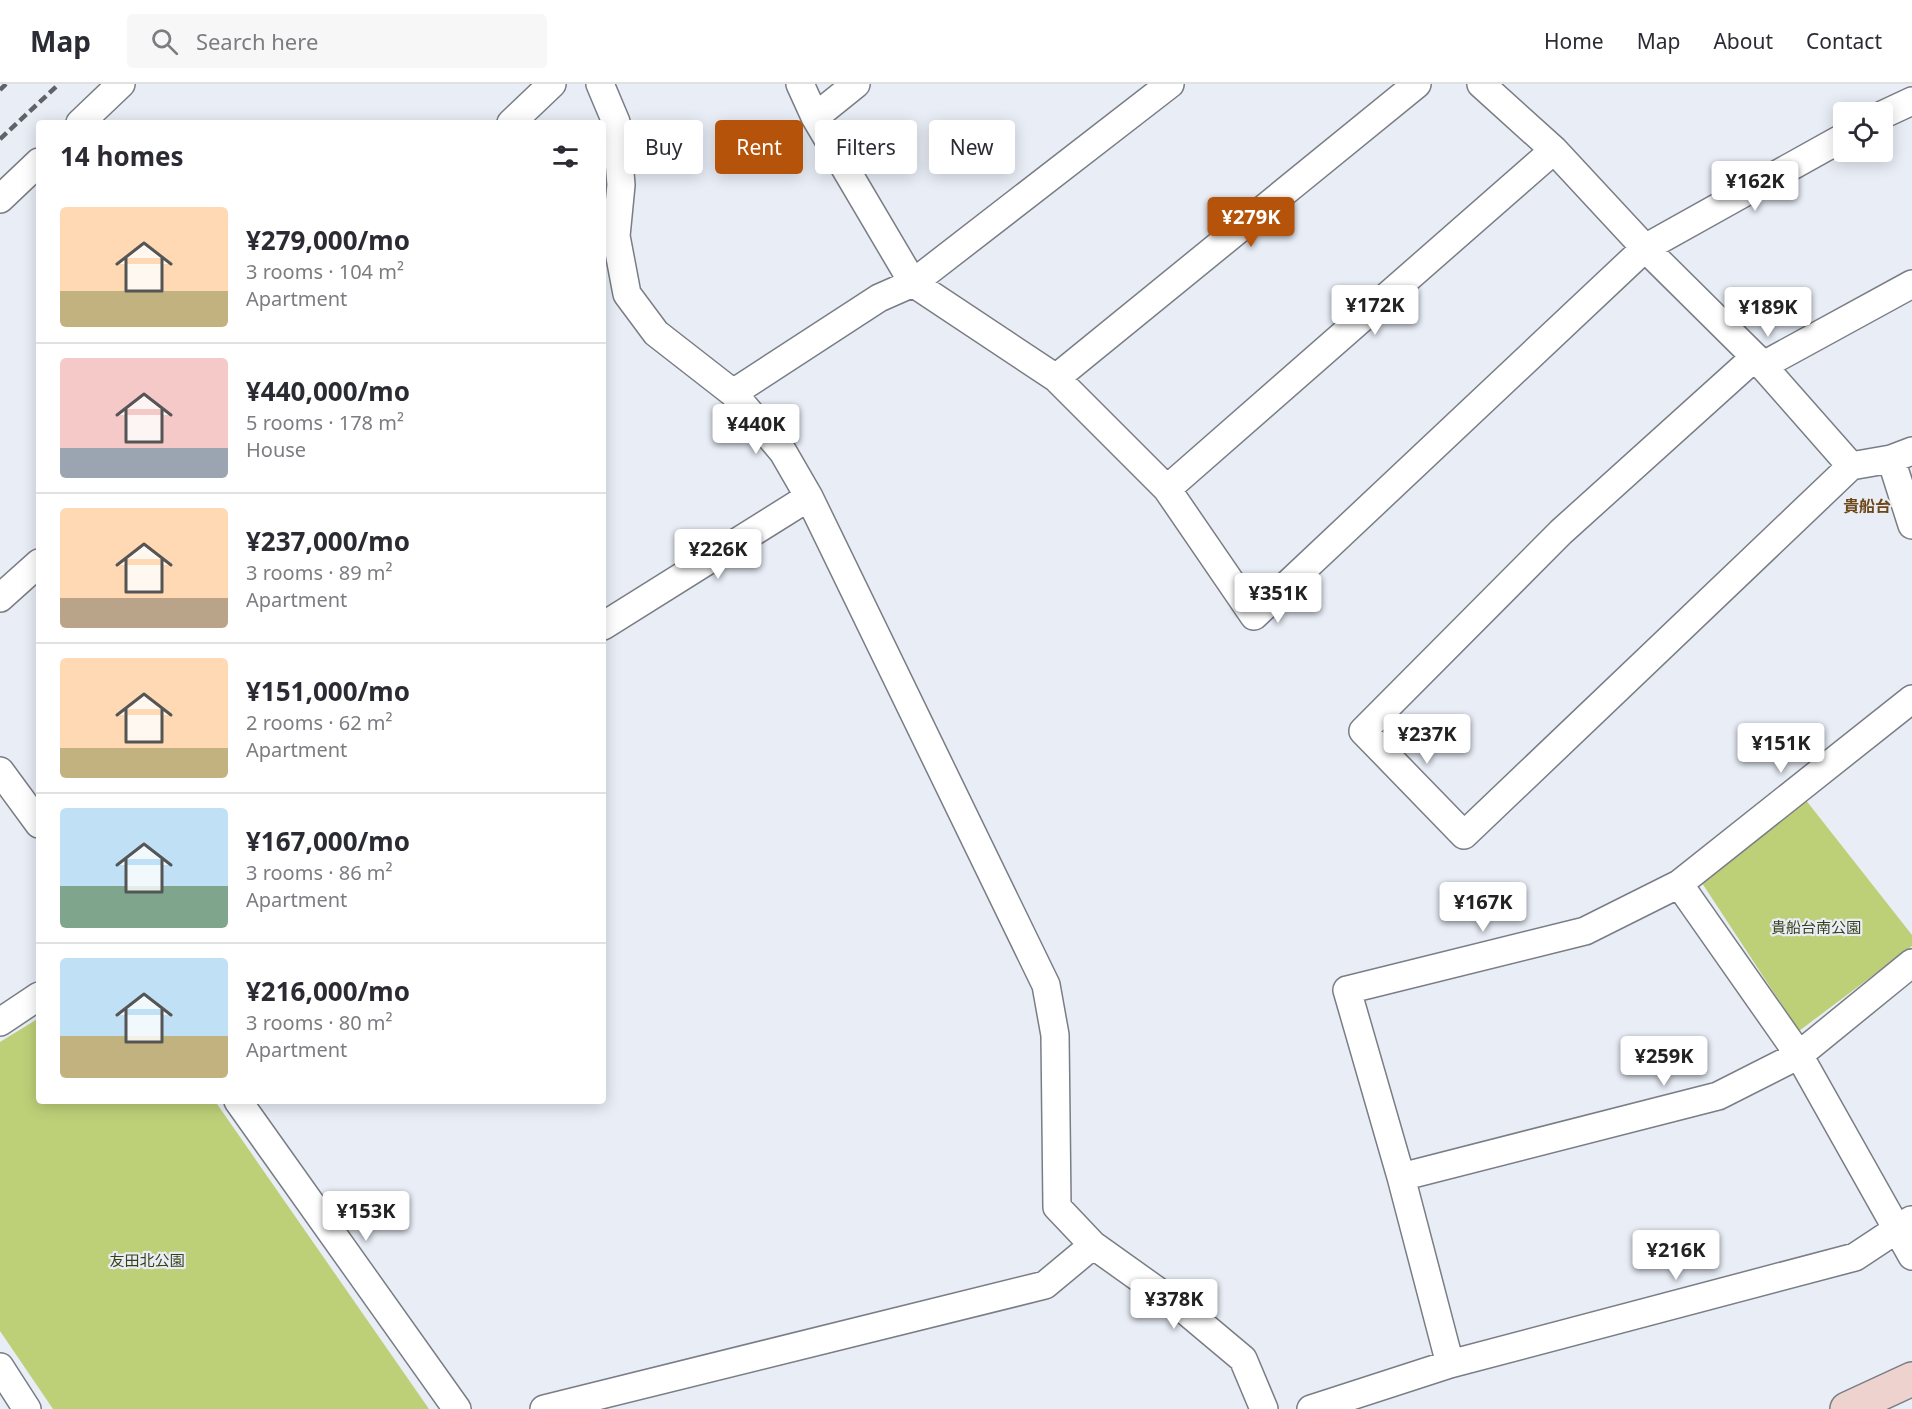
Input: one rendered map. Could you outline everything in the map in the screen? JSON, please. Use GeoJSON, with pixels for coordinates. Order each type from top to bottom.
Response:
{"type":"FeatureCollection","features":[{"type":"Feature","properties":{"kind":"street"},"geometry":{"type":"LineString","coordinates":[[83,120],[121,84]]}},
{"type":"Feature","properties":{"kind":"street"},"geometry":{"type":"LineString","coordinates":[[514,120],[552,84]]}},
{"type":"Feature","properties":{"kind":"street"},"geometry":{"type":"LineString","coordinates":[[600,84],[616,122],[621,185],[616,236],[627,294],[656,333],[733,393],[783,452],[809,497],[1046,985],[1055,1035],[1057,1207],[1093,1245],[1187,1312],[1243,1359],[1264,1409]]}},
{"type":"Feature","properties":{"kind":"street"},"geometry":{"type":"LineString","coordinates":[[800,84],[815,117],[913,283],[1056,378],[1167,489],[1254,616],[1645,248],[1833,143]]}},
{"type":"Feature","properties":{"kind":"street"},"geometry":{"type":"LineString","coordinates":[[815,117],[856,84]]}},
{"type":"Feature","properties":{"kind":"street"},"geometry":{"type":"LineString","coordinates":[[733,393],[879,298],[913,283],[1170,84]]}},
{"type":"Feature","properties":{"kind":"street"},"geometry":{"type":"LineString","coordinates":[[1056,378],[1417,84]]}},
{"type":"Feature","properties":{"kind":"street"},"geometry":{"type":"LineString","coordinates":[[1481,84],[1554,150],[1645,248],[1758,362],[1851,466]]}},
{"type":"Feature","properties":{"kind":"street"},"geometry":{"type":"LineString","coordinates":[[1893,110],[1912,101]]}},
{"type":"Feature","properties":{"kind":"street"},"geometry":{"type":"LineString","coordinates":[[1167,489],[1554,150]]}},
{"type":"Feature","properties":{"kind":"street"},"geometry":{"type":"LineString","coordinates":[[0,199],[36,165]]}},
{"type":"Feature","properties":{"kind":"street"},"geometry":{"type":"LineString","coordinates":[[1912,284],[1758,362],[1561,531],[1363,731],[1464,835],[1851,466],[1902,455],[1912,525]]}},
{"type":"Feature","properties":{"kind":"street"},"geometry":{"type":"LineString","coordinates":[[606,624],[809,497]]}},
{"type":"Feature","properties":{"kind":"street"},"geometry":{"type":"LineString","coordinates":[[0,598],[36,566]]}},
{"type":"Feature","properties":{"kind":"street"},"geometry":{"type":"LineString","coordinates":[[1450,1364],[1401,1177],[1347,990],[1585,931],[1679,884],[1912,699]]}},
{"type":"Feature","properties":{"kind":"street"},"geometry":{"type":"LineString","coordinates":[[0,771],[36,820]]}},
{"type":"Feature","properties":{"kind":"street"},"geometry":{"type":"LineString","coordinates":[[1679,884],[1799,1054],[1905,1225],[1912,1256]]}},
{"type":"Feature","properties":{"kind":"street"},"geometry":{"type":"LineString","coordinates":[[1401,1177],[1718,1096],[1799,1054],[1912,963]]}},
{"type":"Feature","properties":{"kind":"street"},"geometry":{"type":"LineString","coordinates":[[0,1022],[36,998]]}},
{"type":"Feature","properties":{"kind":"street"},"geometry":{"type":"LineString","coordinates":[[240,1104],[457,1409]]}},
{"type":"Feature","properties":{"kind":"street"},"geometry":{"type":"LineString","coordinates":[[1311,1409],[1450,1364],[1855,1257],[1905,1225]]}},
{"type":"Feature","properties":{"kind":"street"},"geometry":{"type":"LineString","coordinates":[[544,1409],[1045,1285],[1093,1245]]}},
{"type":"Feature","properties":{"kind":"street"},"geometry":{"type":"LineString","coordinates":[[0,1367],[27,1409]]}},
{"type":"Feature","properties":{"kind":"street"},"geometry":{"type":"LineString","coordinates":[[1847,1409],[1912,1379]]}},
{"type":"Feature","properties":{"kind":"green space","name":"貴船台南公園"},"geometry":{"type":"Polygon","coordinates":[[[1805,799],[1912,935],[1912,946],[1799,1031],[1702,883],[1805,799]]]}},
{"type":"Feature","properties":{"kind":"green space","name":"友田北公園"},"geometry":{"type":"Polygon","coordinates":[[[36,1020],[36,1104],[217,1104],[429,1409],[53,1409],[0,1331],[0,1042],[36,1020]]]}},
{"type":"Feature","properties":{"kind":"railway"},"geometry":{"type":"LineString","coordinates":[[0,90],[6,84]]}},
{"type":"Feature","properties":{"kind":"railway"},"geometry":{"type":"LineString","coordinates":[[0,139],[59,84]]}},
{"type":"Feature","properties":{"kind":"district","name":"貴船台"},"geometry":{"type":"Point","coordinates":[1867,506]}}]}
